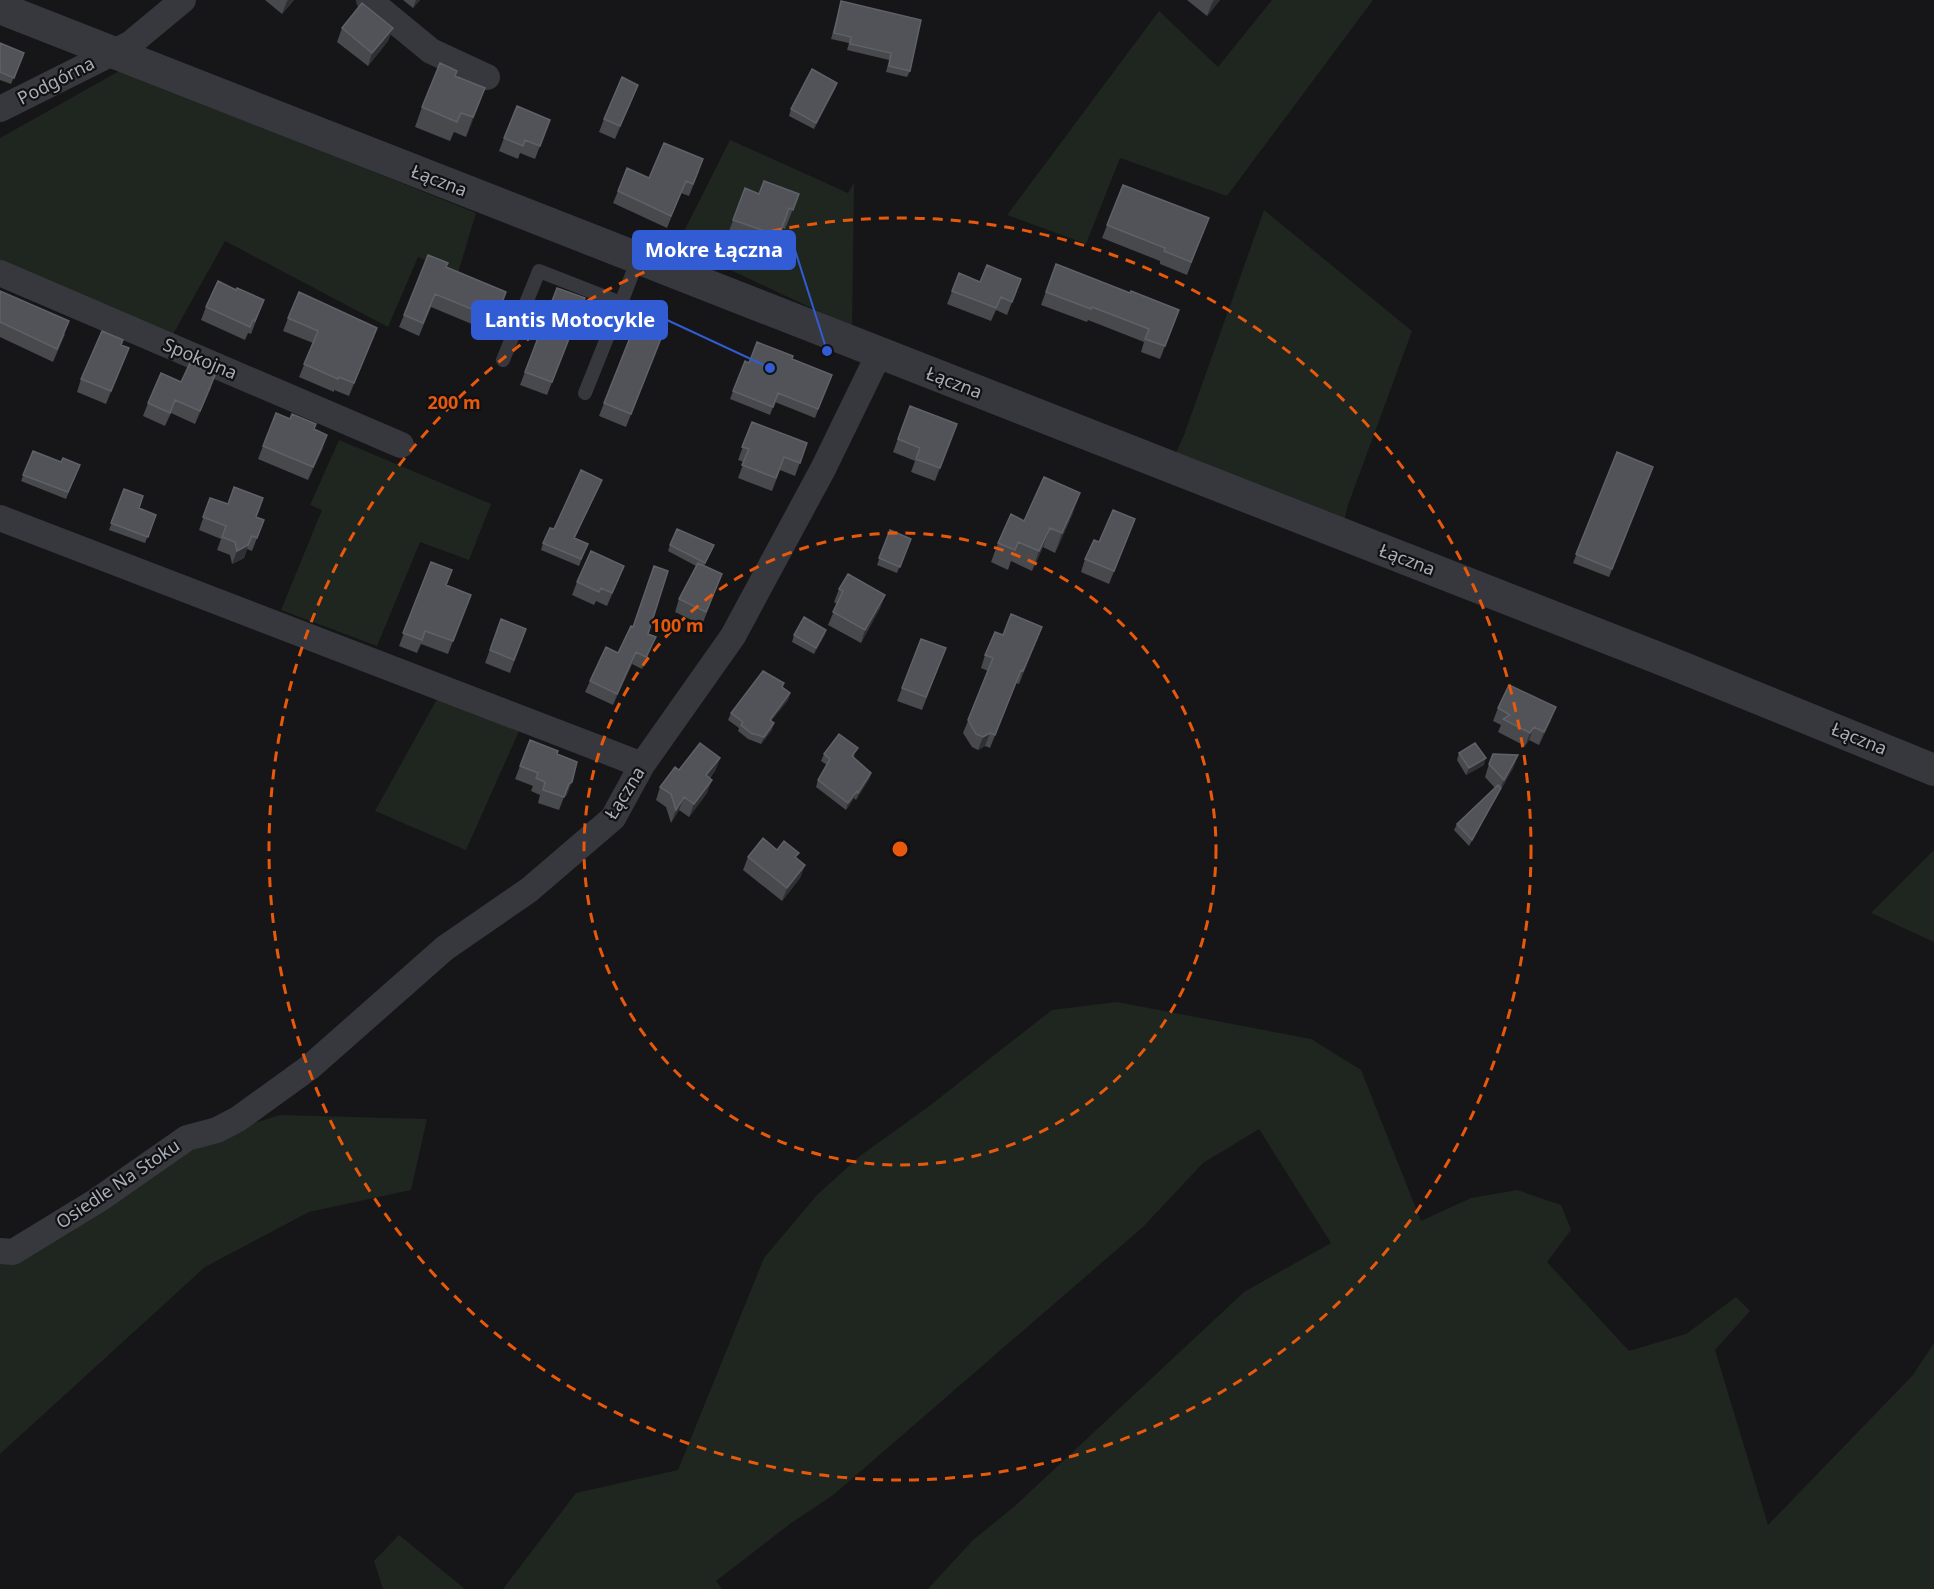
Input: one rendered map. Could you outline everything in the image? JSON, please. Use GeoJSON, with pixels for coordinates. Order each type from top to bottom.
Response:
{"type":"FeatureCollection","features":[{"type":"Feature","properties":{"kind":"street","name":"Podgórna"},"geometry":{"type":"LineString","coordinates":[[0,109],[130,44],[183,0]]}},
{"type":"Feature","properties":{"kind":"street"},"geometry":{"type":"LineString","coordinates":[[369,0],[430,51],[487,77]]}},
{"type":"Feature","properties":{"kind":"street","name":"Łączna"},"geometry":{"type":"LineString","coordinates":[[0,8],[1649,655],[1934,770]]}},
{"type":"Feature","properties":{"kind":"street","name":"Spokojna"},"geometry":{"type":"LineString","coordinates":[[0,273],[401,445]]}},
{"type":"Feature","properties":{"kind":"street","name":"Łączna"},"geometry":{"type":"LineString","coordinates":[[238,1119],[310,1067],[445,948],[529,890],[613,818],[642,765],[733,636],[823,469],[879,354]]}},
{"type":"Feature","properties":{"kind":"street"},"geometry":{"type":"LineString","coordinates":[[0,518],[642,765]]}},
{"type":"Feature","properties":{"kind":"street","name":"Osiedle Na Stoku"},"geometry":{"type":"LineString","coordinates":[[0,1251],[13,1252],[98,1200],[187,1138],[217,1130],[238,1119]]}},
{"type":"Feature","properties":{"kind":"lane"},"geometry":{"type":"LineString","coordinates":[[585,393],[638,259]]}},
{"type":"Feature","properties":{"kind":"lane"},"geometry":{"type":"LineString","coordinates":[[503,360],[539,271],[621,303]]}},
{"type":"Feature","properties":{"kind":"shaded area"},"geometry":{"type":"Polygon","coordinates":[[[1272,0],[1373,0],[1227,196],[1120,158],[1086,244],[1007,215],[1159,11],[1218,67],[1272,0]]]}},
{"type":"Feature","properties":{"kind":"shaded area"},"geometry":{"type":"Polygon","coordinates":[[[121,70],[476,213],[458,273],[418,257],[388,327],[225,241],[172,336],[0,261],[0,138],[121,70]]]}},
{"type":"Feature","properties":{"kind":"shaded area"},"geometry":{"type":"Polygon","coordinates":[[[730,140],[848,193],[854,183],[852,327],[677,245],[730,140]]]}},
{"type":"Feature","properties":{"kind":"shaded area"},"geometry":{"type":"Polygon","coordinates":[[[1264,210],[1412,331],[1344,521],[1175,455],[1264,210]]]}},
{"type":"Feature","properties":{"kind":"shaded area"},"geometry":{"type":"Polygon","coordinates":[[[339,440],[491,504],[469,560],[420,542],[377,646],[281,610],[322,510],[310,505],[339,440]]]}},
{"type":"Feature","properties":{"kind":"shaded area"},"geometry":{"type":"Polygon","coordinates":[[[437,699],[519,731],[466,850],[375,811],[437,699]]]}},
{"type":"Feature","properties":{"kind":"shaded area"},"geometry":{"type":"Polygon","coordinates":[[[1934,850],[1934,942],[1871,913],[1934,850]]]}},
{"type":"Feature","properties":{"kind":"shaded area"},"geometry":{"type":"Polygon","coordinates":[[[1117,1002],[1311,1039],[1361,1070],[1421,1221],[1471,1198],[1517,1190],[1561,1205],[1571,1230],[1547,1262],[1629,1351],[1686,1334],[1736,1297],[1750,1311],[1715,1350],[1768,1525],[1913,1375],[1934,1343],[1934,1589],[928,1589],[973,1540],[1015,1506],[1244,1292],[1331,1243],[1259,1129],[1203,1163],[1143,1227],[832,1496],[791,1523],[716,1581],[722,1589],[503,1589],[576,1493],[678,1470],[764,1258],[817,1195],[860,1156],[928,1107],[1052,1010],[1117,1002]]]}},
{"type":"Feature","properties":{"kind":"shaded area"},"geometry":{"type":"Polygon","coordinates":[[[280,1115],[427,1119],[411,1190],[309,1212],[205,1267],[0,1454],[0,1254],[146,1156],[280,1115]]]}},
{"type":"Feature","properties":{"kind":"shaded area"},"geometry":{"type":"Polygon","coordinates":[[[399,1535],[465,1589],[383,1589],[374,1561],[399,1535]]]}},
{"type":"Feature","properties":{"kind":"building"},"geometry":{"type":"Polygon","coordinates":[[[841,1],[921,20],[910,71],[889,66],[891,53],[850,44],[851,37],[834,33],[841,1]]]}},
{"type":"Feature","properties":{"kind":"building"},"geometry":{"type":"Polygon","coordinates":[[[362,3],[393,28],[372,53],[342,28],[362,3]]]}},
{"type":"Feature","properties":{"kind":"building"},"geometry":{"type":"Polygon","coordinates":[[[0,43],[24,53],[14,78],[0,72],[0,43]]]}},
{"type":"Feature","properties":{"kind":"building"},"geometry":{"type":"Polygon","coordinates":[[[440,63],[457,71],[455,76],[485,88],[473,117],[461,113],[457,122],[422,107],[440,63]]]}},
{"type":"Feature","properties":{"kind":"building"},"geometry":{"type":"Polygon","coordinates":[[[812,69],[837,83],[816,123],[791,109],[812,69]]]}},
{"type":"Feature","properties":{"kind":"building"},"geometry":{"type":"Polygon","coordinates":[[[622,77],[638,85],[620,126],[604,119],[622,77]]]}},
{"type":"Feature","properties":{"kind":"building"},"geometry":{"type":"Polygon","coordinates":[[[517,106],[550,120],[540,146],[525,140],[523,146],[504,138],[517,106]]]}},
{"type":"Feature","properties":{"kind":"building"},"geometry":{"type":"Polygon","coordinates":[[[664,143],[703,159],[693,184],[686,181],[671,216],[618,191],[627,168],[649,178],[664,143]]]}},
{"type":"Feature","properties":{"kind":"building"},"geometry":{"type":"Polygon","coordinates":[[[764,181],[799,194],[793,210],[789,208],[779,236],[733,220],[745,188],[759,194],[764,181]]]}},
{"type":"Feature","properties":{"kind":"building"},"geometry":{"type":"Polygon","coordinates":[[[1123,185],[1209,218],[1191,262],[1164,251],[1165,248],[1107,225],[1123,185]]]}},
{"type":"Feature","properties":{"kind":"building"},"geometry":{"type":"Polygon","coordinates":[[[428,255],[448,263],[446,267],[506,292],[496,319],[435,294],[423,323],[404,315],[428,255]]]}},
{"type":"Feature","properties":{"kind":"building"},"geometry":{"type":"Polygon","coordinates":[[[1056,264],[1179,310],[1165,346],[1145,339],[1149,329],[1046,292],[1056,264]]]}},
{"type":"Feature","properties":{"kind":"building"},"geometry":{"type":"Polygon","coordinates":[[[987,265],[1021,279],[1012,302],[1001,297],[996,308],[952,291],[959,273],[980,282],[987,265]]]}},
{"type":"Feature","properties":{"kind":"building"},"geometry":{"type":"Polygon","coordinates":[[[218,281],[264,300],[250,327],[206,307],[218,281]]]}},
{"type":"Feature","properties":{"kind":"building"},"geometry":{"type":"Polygon","coordinates":[[[557,288],[585,298],[552,382],[525,372],[557,288]]]}},
{"type":"Feature","properties":{"kind":"building"},"geometry":{"type":"Polygon","coordinates":[[[0,291],[69,321],[57,349],[0,322],[0,291]]]}},
{"type":"Feature","properties":{"kind":"building"},"geometry":{"type":"Polygon","coordinates":[[[299,292],[377,328],[354,383],[339,377],[338,379],[304,364],[318,331],[288,318],[299,292]]]}},
{"type":"Feature","properties":{"kind":"building"},"geometry":{"type":"Polygon","coordinates":[[[637,320],[664,331],[631,414],[604,403],[637,320]]]}},
{"type":"Feature","properties":{"kind":"building"},"geometry":{"type":"Polygon","coordinates":[[[102,331],[123,340],[121,345],[129,348],[111,391],[81,379],[102,331]]]}},
{"type":"Feature","properties":{"kind":"building"},"geometry":{"type":"Polygon","coordinates":[[[757,342],[832,375],[818,409],[778,393],[773,407],[733,391],[745,361],[749,363],[757,342]]]}},
{"type":"Feature","properties":{"kind":"building"},"geometry":{"type":"Polygon","coordinates":[[[190,363],[215,375],[200,411],[175,400],[170,413],[148,403],[161,373],[181,382],[190,363]]]}},
{"type":"Feature","properties":{"kind":"building"},"geometry":{"type":"Polygon","coordinates":[[[910,406],[957,424],[940,468],[916,459],[920,448],[898,439],[910,406]]]}},
{"type":"Feature","properties":{"kind":"building"},"geometry":{"type":"Polygon","coordinates":[[[276,413],[290,419],[292,414],[316,424],[314,429],[327,435],[313,467],[263,446],[276,413]]]}},
{"type":"Feature","properties":{"kind":"building"},"geometry":{"type":"Polygon","coordinates":[[[752,422],[807,443],[800,463],[784,457],[776,478],[742,465],[749,449],[742,447],[752,422]]]}},
{"type":"Feature","properties":{"kind":"building"},"geometry":{"type":"Polygon","coordinates":[[[33,451],[61,462],[63,458],[80,465],[68,492],[23,475],[33,451]]]}},
{"type":"Feature","properties":{"kind":"building"},"geometry":{"type":"Polygon","coordinates":[[[1617,452],[1653,467],[1612,569],[1576,554],[1617,452]]]}},
{"type":"Feature","properties":{"kind":"building"},"geometry":{"type":"Polygon","coordinates":[[[581,470],[602,480],[574,538],[588,544],[581,559],[543,543],[550,528],[554,529],[581,470]]]}},
{"type":"Feature","properties":{"kind":"building"},"geometry":{"type":"Polygon","coordinates":[[[1044,477],[1080,493],[1062,533],[1050,528],[1039,551],[1018,542],[1015,550],[998,543],[1011,514],[1024,521],[1044,477]]]}},
{"type":"Feature","properties":{"kind":"building"},"geometry":{"type":"Polygon","coordinates":[[[234,487],[263,498],[256,517],[264,520],[257,538],[252,536],[248,545],[237,551],[235,542],[222,537],[226,526],[203,517],[210,498],[228,504],[234,487]]]}},
{"type":"Feature","properties":{"kind":"building"},"geometry":{"type":"Polygon","coordinates":[[[124,489],[143,496],[139,508],[156,515],[148,537],[111,523],[124,489]]]}},
{"type":"Feature","properties":{"kind":"building"},"geometry":{"type":"Polygon","coordinates":[[[1113,510],[1135,519],[1114,571],[1085,559],[1094,540],[1099,542],[1113,510]]]}},
{"type":"Feature","properties":{"kind":"building"},"geometry":{"type":"Polygon","coordinates":[[[677,529],[714,545],[705,563],[670,545],[677,529]]]}},
{"type":"Feature","properties":{"kind":"building"},"geometry":{"type":"Polygon","coordinates":[[[890,530],[911,539],[900,567],[879,558],[890,530]]]}},
{"type":"Feature","properties":{"kind":"building"},"geometry":{"type":"Polygon","coordinates":[[[591,551],[624,566],[612,593],[601,588],[599,592],[577,582],[591,551]]]}},
{"type":"Feature","properties":{"kind":"building"},"geometry":{"type":"Polygon","coordinates":[[[431,562],[452,570],[446,585],[471,595],[453,641],[425,631],[422,640],[403,633],[431,562]]]}},
{"type":"Feature","properties":{"kind":"building"},"geometry":{"type":"Polygon","coordinates":[[[698,563],[722,574],[706,612],[679,599],[698,563]]]}},
{"type":"Feature","properties":{"kind":"building"},"geometry":{"type":"Polygon","coordinates":[[[654,566],[668,571],[648,634],[656,637],[646,657],[636,652],[617,694],[590,681],[606,647],[618,653],[631,626],[633,627],[654,566]]]}},
{"type":"Feature","properties":{"kind":"building"},"geometry":{"type":"Polygon","coordinates":[[[848,574],[885,595],[865,630],[833,612],[843,591],[839,589],[848,574]]]}},
{"type":"Feature","properties":{"kind":"building"},"geometry":{"type":"Polygon","coordinates":[[[1011,614],[1042,627],[1023,671],[1021,670],[995,735],[990,733],[983,737],[976,734],[968,720],[993,658],[985,655],[995,632],[1003,635],[1011,614]]]}},
{"type":"Feature","properties":{"kind":"building"},"geometry":{"type":"Polygon","coordinates":[[[804,617],[826,630],[816,648],[794,635],[804,617]]]}},
{"type":"Feature","properties":{"kind":"building"},"geometry":{"type":"Polygon","coordinates":[[[501,619],[526,629],[514,660],[490,650],[501,619]]]}},
{"type":"Feature","properties":{"kind":"building"},"geometry":{"type":"Polygon","coordinates":[[[921,639],[946,648],[926,697],[902,688],[921,639]]]}},
{"type":"Feature","properties":{"kind":"building"},"geometry":{"type":"Polygon","coordinates":[[[763,671],[784,683],[782,687],[790,693],[770,720],[774,723],[764,737],[751,733],[741,725],[743,722],[731,713],[763,671]]]}},
{"type":"Feature","properties":{"kind":"building"},"geometry":{"type":"Polygon","coordinates":[[[1509,685],[1556,707],[1544,732],[1534,727],[1530,733],[1503,719],[1510,715],[1498,708],[1509,685]]]}},
{"type":"Feature","properties":{"kind":"building"},"geometry":{"type":"Polygon","coordinates":[[[839,734],[858,748],[852,756],[871,773],[858,793],[857,791],[848,803],[818,780],[830,759],[824,754],[839,734]]]}},
{"type":"Feature","properties":{"kind":"building"},"geometry":{"type":"Polygon","coordinates":[[[530,740],[558,751],[557,754],[577,762],[572,782],[564,797],[543,790],[545,782],[536,778],[538,773],[520,766],[530,740]]]}},
{"type":"Feature","properties":{"kind":"building"},"geometry":{"type":"Polygon","coordinates":[[[700,743],[720,758],[706,775],[712,780],[694,804],[684,797],[676,810],[671,794],[660,787],[675,767],[679,770],[700,743]]]}},
{"type":"Feature","properties":{"kind":"building"},"geometry":{"type":"Polygon","coordinates":[[[1475,743],[1486,758],[1469,768],[1459,753],[1475,743]]]}},
{"type":"Feature","properties":{"kind":"building"},"geometry":{"type":"Polygon","coordinates":[[[1493,754],[1518,755],[1504,780],[1489,764],[1493,754]]]}},
{"type":"Feature","properties":{"kind":"building"},"geometry":{"type":"Polygon","coordinates":[[[1498,785],[1501,788],[1472,840],[1457,824],[1498,785]]]}},
{"type":"Feature","properties":{"kind":"building"},"geometry":{"type":"Polygon","coordinates":[[[763,838],[777,850],[784,841],[799,853],[795,857],[805,865],[787,888],[748,857],[763,838]]]}},
{"type":"Feature","properties":{"kind":"place","name":"Mokre Łączna"},"geometry":{"type":"Point","coordinates":[827,351]}},
{"type":"Feature","properties":{"kind":"place","name":"Lantis Motocykle"},"geometry":{"type":"Point","coordinates":[770,368]}}]}
